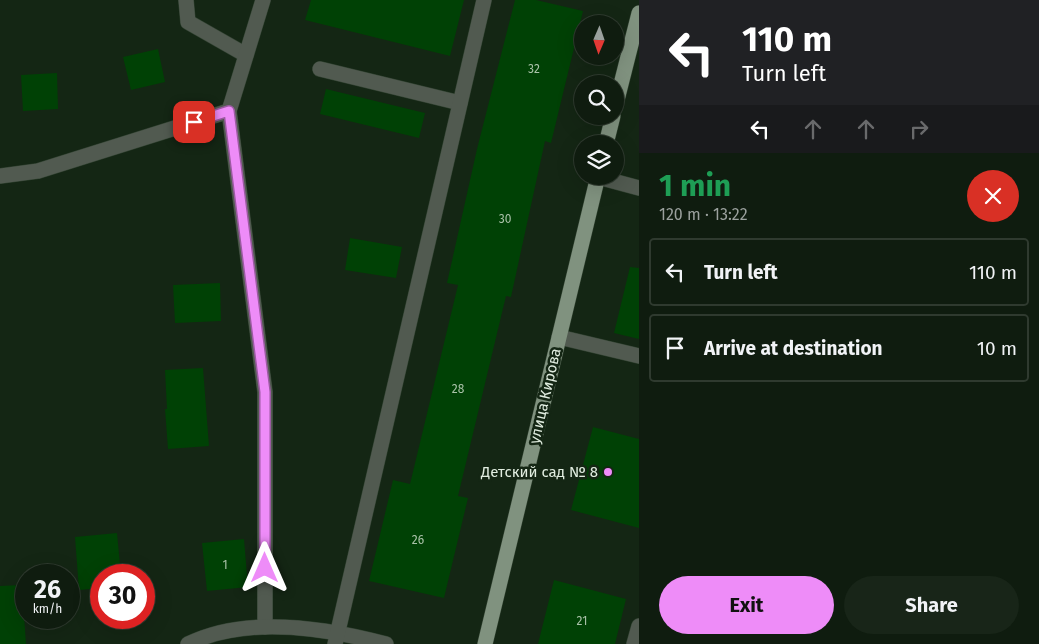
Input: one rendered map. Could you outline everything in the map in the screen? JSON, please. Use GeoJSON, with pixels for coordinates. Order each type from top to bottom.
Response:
{"type":"FeatureCollection","features":[{"type":"Feature","properties":{"kind":"main road"},"geometry":{"type":"LineString","coordinates":[[623,75],[639,13]]}},
{"type":"Feature","properties":{"kind":"main road","name":"улица Кирова"},"geometry":{"type":"LineString","coordinates":[[485,644],[596,185]]}},
{"type":"Feature","properties":{"kind":"street"},"geometry":{"type":"LineString","coordinates":[[186,0],[188,22],[246,55]]}},
{"type":"Feature","properties":{"kind":"street"},"geometry":{"type":"LineString","coordinates":[[263,0],[229,111],[265,392],[265,627]]}},
{"type":"Feature","properties":{"kind":"street"},"geometry":{"type":"LineString","coordinates":[[337,638],[484,0]]}},
{"type":"Feature","properties":{"kind":"street"},"geometry":{"type":"LineString","coordinates":[[320,70],[460,103]]}},
{"type":"Feature","properties":{"kind":"street"},"geometry":{"type":"LineString","coordinates":[[0,176],[38,171],[229,111]]}},
{"type":"Feature","properties":{"kind":"street"},"geometry":{"type":"LineString","coordinates":[[624,184],[639,188]]}},
{"type":"Feature","properties":{"kind":"street"},"geometry":{"type":"LineString","coordinates":[[559,337],[639,356]]}},
{"type":"Feature","properties":{"kind":"street"},"geometry":{"type":"LineString","coordinates":[[634,644],[639,626]]}},
{"type":"Feature","properties":{"kind":"street"},"geometry":{"type":"LineString","coordinates":[[188,644],[205,636],[265,627],[386,644]]}},
{"type":"Feature","properties":{"kind":"building"},"geometry":{"type":"Polygon","coordinates":[[[311,0],[464,0],[450,56],[305,20],[311,0]]]}},
{"type":"Feature","properties":{"kind":"building"},"geometry":{"type":"Polygon","coordinates":[[[515,0],[536,0],[583,11],[582,15],[574,15],[574,48],[551,143],[545,141],[511,297],[506,296],[458,496],[468,498],[444,598],[369,581],[393,480],[410,484],[458,285],[447,283],[477,149],[515,0]]]}},
{"type":"Feature","properties":{"kind":"building"},"geometry":{"type":"Polygon","coordinates":[[[158,49],[165,82],[131,90],[123,57],[158,49]]]}},
{"type":"Feature","properties":{"kind":"building"},"geometry":{"type":"Polygon","coordinates":[[[57,73],[58,109],[23,111],[21,75],[57,73]]]}},
{"type":"Feature","properties":{"kind":"building"},"geometry":{"type":"Polygon","coordinates":[[[326,89],[425,113],[419,138],[320,114],[326,89]]]}},
{"type":"Feature","properties":{"kind":"building"},"geometry":{"type":"Polygon","coordinates":[[[350,238],[402,247],[396,278],[345,270],[350,238]]]}},
{"type":"Feature","properties":{"kind":"building"},"geometry":{"type":"Polygon","coordinates":[[[630,267],[639,268],[639,339],[614,333],[630,267]]]}},
{"type":"Feature","properties":{"kind":"building"},"geometry":{"type":"Polygon","coordinates":[[[220,283],[221,321],[175,323],[173,285],[220,283]]]}},
{"type":"Feature","properties":{"kind":"building"},"geometry":{"type":"Polygon","coordinates":[[[203,368],[209,446],[168,449],[165,370],[203,368]]]}},
{"type":"Feature","properties":{"kind":"building"},"geometry":{"type":"Polygon","coordinates":[[[593,427],[639,439],[639,528],[571,510],[593,427]]]}},
{"type":"Feature","properties":{"kind":"building"},"geometry":{"type":"Polygon","coordinates":[[[117,533],[120,564],[90,564],[90,589],[80,590],[80,564],[77,564],[75,537],[117,533]]]}},
{"type":"Feature","properties":{"kind":"building"},"geometry":{"type":"Polygon","coordinates":[[[244,539],[248,587],[207,591],[202,543],[244,539]]]}},
{"type":"Feature","properties":{"kind":"building"},"geometry":{"type":"Polygon","coordinates":[[[554,580],[626,599],[615,644],[538,644],[554,580]]]}},
{"type":"Feature","properties":{"kind":"building"},"geometry":{"type":"Polygon","coordinates":[[[15,585],[15,629],[25,629],[26,644],[0,644],[0,586],[15,585]]]}},
{"type":"Feature","properties":{"kind":"place","name":"Детский сад № 8"},"geometry":{"type":"Point","coordinates":[608,472]}},
{"type":"Feature","properties":{"kind":"route"},"geometry":{"type":"LineString","coordinates":[[194,122],[229,111],[265,392],[265,568]]}}]}
